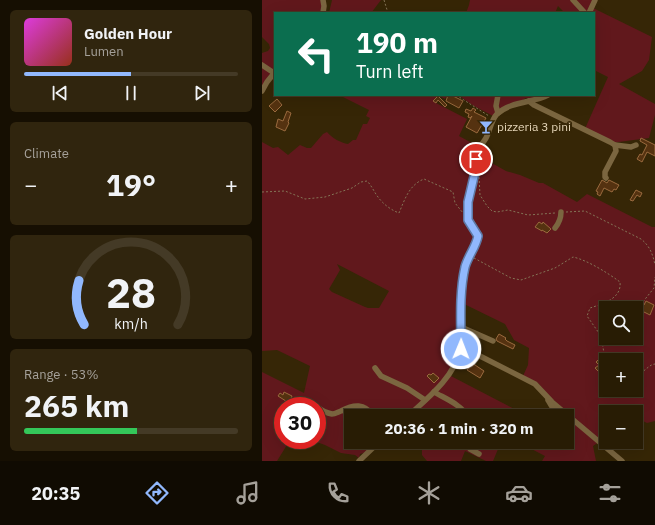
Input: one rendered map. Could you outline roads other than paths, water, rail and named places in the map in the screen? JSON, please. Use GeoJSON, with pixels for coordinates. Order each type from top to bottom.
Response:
{"type":"FeatureCollection","features":[{"type":"Feature","properties":{"kind":"street"},"geometry":{"type":"LineString","coordinates":[[323,0],[323,12]]}},
{"type":"Feature","properties":{"kind":"street"},"geometry":{"type":"LineString","coordinates":[[573,0],[584,12]]}},
{"type":"Feature","properties":{"kind":"street"},"geometry":{"type":"LineString","coordinates":[[589,12],[595,0]]}},
{"type":"Feature","properties":{"kind":"street"},"geometry":{"type":"LineString","coordinates":[[262,65],[274,71]]}},
{"type":"Feature","properties":{"kind":"street"},"geometry":{"type":"LineString","coordinates":[[262,91],[274,73]]}},
{"type":"Feature","properties":{"kind":"street"},"geometry":{"type":"LineString","coordinates":[[498,96],[496,106],[498,113]]}},
{"type":"Feature","properties":{"kind":"street"},"geometry":{"type":"LineString","coordinates":[[415,409],[441,384],[454,366],[461,349],[462,282],[465,265],[478,236],[468,220],[468,202],[474,178],[478,151],[485,139],[493,119],[498,113],[508,107],[545,96]]}},
{"type":"Feature","properties":{"kind":"street"},"geometry":{"type":"LineString","coordinates":[[529,101],[534,106],[615,145],[631,147],[636,145]]}},
{"type":"Feature","properties":{"kind":"street"},"geometry":{"type":"LineString","coordinates":[[606,178],[605,172],[616,151],[615,145]]}},
{"type":"Feature","properties":{"kind":"street"},"geometry":{"type":"LineString","coordinates":[[555,228],[559,224],[561,212]]}},
{"type":"Feature","properties":{"kind":"street"},"geometry":{"type":"LineString","coordinates":[[461,327],[472,330],[494,341]]}},
{"type":"Feature","properties":{"kind":"street"},"geometry":{"type":"LineString","coordinates":[[461,349],[476,354],[535,384],[546,396],[622,461]]}},
{"type":"Feature","properties":{"kind":"street"},"geometry":{"type":"LineString","coordinates":[[375,368],[381,376],[407,388],[425,400]]}},
{"type":"Feature","properties":{"kind":"street"},"geometry":{"type":"LineString","coordinates":[[434,392],[460,408]]}},
{"type":"Feature","properties":{"kind":"street"},"geometry":{"type":"LineString","coordinates":[[546,396],[553,409]]}},
{"type":"Feature","properties":{"kind":"street"},"geometry":{"type":"LineString","coordinates":[[326,412],[334,414],[355,405],[366,409]]}},
{"type":"Feature","properties":{"kind":"street"},"geometry":{"type":"LineString","coordinates":[[359,461],[372,449]]}},
{"type":"Feature","properties":{"kind":"street"},"geometry":{"type":"LineString","coordinates":[[470,449],[479,454]]}},
{"type":"Feature","properties":{"kind":"place","name":"pizzeria 3 pini"},"geometry":{"type":"Point","coordinates":[486,127]}}]}
